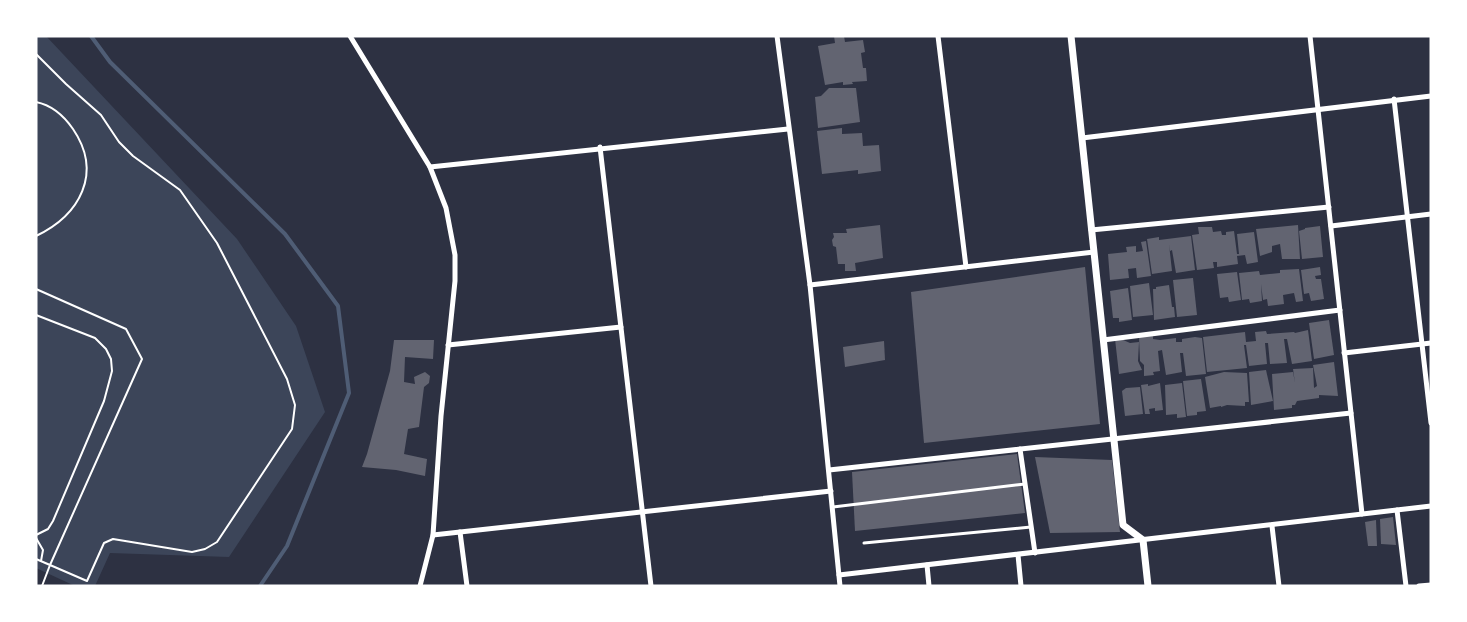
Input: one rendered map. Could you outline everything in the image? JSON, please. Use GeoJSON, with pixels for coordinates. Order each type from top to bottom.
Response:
{"type":"FeatureCollection","features":[{"type":"Feature","properties":{"kind":"street"},"geometry":{"type":"LineString","coordinates":[[350,36],[430,167],[446,208],[455,255],[455,281],[441,416],[433,535],[420,586]]}},
{"type":"Feature","properties":{"kind":"street"},"geometry":{"type":"LineString","coordinates":[[777,36],[810,285],[840,586]]}},
{"type":"Feature","properties":{"kind":"street"},"geometry":{"type":"LineString","coordinates":[[938,36],[966,267]]}},
{"type":"Feature","properties":{"kind":"street"},"geometry":{"type":"LineString","coordinates":[[1071,36],[1123,525],[1143,540],[1148,586]]}},
{"type":"Feature","properties":{"kind":"street"},"geometry":{"type":"LineString","coordinates":[[1310,36],[1362,514]]}},
{"type":"Feature","properties":{"kind":"street"},"geometry":{"type":"LineString","coordinates":[[1082,138],[1431,96]]}},
{"type":"Feature","properties":{"kind":"street"},"geometry":{"type":"LineString","coordinates":[[1394,99],[1431,423]]}},
{"type":"Feature","properties":{"kind":"street"},"geometry":{"type":"LineString","coordinates":[[430,167],[600,147],[788,129]]}},
{"type":"Feature","properties":{"kind":"street"},"geometry":{"type":"LineString","coordinates":[[600,147],[651,586]]}},
{"type":"Feature","properties":{"kind":"street"},"geometry":{"type":"LineString","coordinates":[[1091,230],[1329,207]]}},
{"type":"Feature","properties":{"kind":"street"},"geometry":{"type":"LineString","coordinates":[[1331,226],[1431,214]]}},
{"type":"Feature","properties":{"kind":"street"},"geometry":{"type":"LineString","coordinates":[[810,285],[1094,252]]}},
{"type":"Feature","properties":{"kind":"street"},"geometry":{"type":"LineString","coordinates":[[1103,340],[1340,310]]}},
{"type":"Feature","properties":{"kind":"street"},"geometry":{"type":"LineString","coordinates":[[448,345],[621,327]]}},
{"type":"Feature","properties":{"kind":"street"},"geometry":{"type":"LineString","coordinates":[[1344,353],[1431,343]]}},
{"type":"Feature","properties":{"kind":"street"},"geometry":{"type":"LineString","coordinates":[[829,470],[1351,412]]}},
{"type":"Feature","properties":{"kind":"street"},"geometry":{"type":"LineString","coordinates":[[1020,449],[1035,553]]}},
{"type":"Feature","properties":{"kind":"street"},"geometry":{"type":"LineString","coordinates":[[433,535],[831,491]]}},
{"type":"Feature","properties":{"kind":"street"},"geometry":{"type":"LineString","coordinates":[[839,575],[1431,506]]}},
{"type":"Feature","properties":{"kind":"street"},"geometry":{"type":"LineString","coordinates":[[1397,510],[1406,586]]}},
{"type":"Feature","properties":{"kind":"street"},"geometry":{"type":"LineString","coordinates":[[1272,526],[1279,586]]}},
{"type":"Feature","properties":{"kind":"street"},"geometry":{"type":"LineString","coordinates":[[460,532],[467,586]]}},
{"type":"Feature","properties":{"kind":"street"},"geometry":{"type":"LineString","coordinates":[[1018,555],[1022,586]]}},
{"type":"Feature","properties":{"kind":"street"},"geometry":{"type":"LineString","coordinates":[[927,565],[929,586]]}},
{"type":"Feature","properties":{"kind":"street"},"geometry":{"type":"LineString","coordinates":[[1419,586],[1431,585]]}},
{"type":"Feature","properties":{"kind":"lane"},"geometry":{"type":"LineString","coordinates":[[833,507],[1025,484]]}},
{"type":"Feature","properties":{"kind":"lane"},"geometry":{"type":"LineString","coordinates":[[864,543],[1031,527]]}},
{"type":"Feature","properties":{"kind":"path"},"geometry":{"type":"LineString","coordinates":[[36,54],[101,115],[119,142],[133,156],[180,190],[217,243],[287,379],[295,405],[292,429],[217,542],[206,549],[192,552],[118,539],[107,540],[87,581],[36,559]]}},
{"type":"Feature","properties":{"kind":"path"},"geometry":{"type":"LineString","coordinates":[[36,102],[54,109],[68,120],[79,138],[85,154],[87,169],[85,184],[73,209],[60,222],[36,236]]}},
{"type":"Feature","properties":{"kind":"path"},"geometry":{"type":"LineString","coordinates":[[36,289],[126,329],[142,359],[42,586]]}},
{"type":"Feature","properties":{"kind":"path"},"geometry":{"type":"LineString","coordinates":[[36,315],[95,338],[106,349],[111,359],[112,371],[104,401],[53,521],[48,529],[36,537],[43,550],[41,561]]}},
{"type":"Feature","properties":{"kind":"shaded area"},"geometry":{"type":"Polygon","coordinates":[[[36,36],[46,36],[237,239],[296,326],[325,412],[229,557],[110,553],[95,586],[75,586],[36,568],[36,36]]]}},
{"type":"Feature","properties":{"kind":"building"},"geometry":{"type":"Polygon","coordinates":[[[834,36],[844,36],[845,42],[863,40],[865,52],[861,53],[867,81],[825,85],[818,46],[835,43],[834,36]]]}},
{"type":"Feature","properties":{"kind":"building"},"geometry":{"type":"Polygon","coordinates":[[[829,88],[856,88],[860,122],[818,128],[815,97],[821,96],[829,88]]]}},
{"type":"Feature","properties":{"kind":"building"},"geometry":{"type":"Polygon","coordinates":[[[842,128],[842,134],[862,133],[863,146],[879,145],[881,171],[858,174],[858,170],[822,174],[817,131],[842,128]]]}},
{"type":"Feature","properties":{"kind":"building"},"geometry":{"type":"Polygon","coordinates":[[[880,225],[883,258],[855,263],[856,271],[845,271],[845,264],[838,264],[836,247],[833,246],[832,240],[833,233],[847,233],[846,229],[880,225]]]}},
{"type":"Feature","properties":{"kind":"building"},"geometry":{"type":"Polygon","coordinates":[[[1298,225],[1300,259],[1282,259],[1280,244],[1272,246],[1272,252],[1260,256],[1256,229],[1298,225]]]}},
{"type":"Feature","properties":{"kind":"building"},"geometry":{"type":"Polygon","coordinates":[[[1320,226],[1323,257],[1302,259],[1299,231],[1320,226]]]}},
{"type":"Feature","properties":{"kind":"building"},"geometry":{"type":"Polygon","coordinates":[[[1198,227],[1212,227],[1213,232],[1221,231],[1222,235],[1234,231],[1237,254],[1239,254],[1237,234],[1254,232],[1258,262],[1247,264],[1245,255],[1237,256],[1238,264],[1217,267],[1217,262],[1213,262],[1214,268],[1197,270],[1192,235],[1199,234],[1198,227]]]}},
{"type":"Feature","properties":{"kind":"building"},"geometry":{"type":"Polygon","coordinates":[[[1191,236],[1195,270],[1176,273],[1169,244],[1172,271],[1152,274],[1147,239],[1159,237],[1159,240],[1191,236]]]}},
{"type":"Feature","properties":{"kind":"building"},"geometry":{"type":"Polygon","coordinates":[[[1146,241],[1151,276],[1137,278],[1136,268],[1128,269],[1129,278],[1110,280],[1108,254],[1127,252],[1126,247],[1136,246],[1136,252],[1143,251],[1141,242],[1146,241]]]}},
{"type":"Feature","properties":{"kind":"building"},"geometry":{"type":"Polygon","coordinates":[[[1085,267],[1100,424],[924,443],[911,292],[1085,267]]]}},
{"type":"Feature","properties":{"kind":"building"},"geometry":{"type":"Polygon","coordinates":[[[1320,267],[1321,275],[1315,276],[1316,279],[1321,279],[1324,299],[1311,301],[1309,293],[1304,294],[1301,270],[1320,267]]]}},
{"type":"Feature","properties":{"kind":"building"},"geometry":{"type":"Polygon","coordinates":[[[1299,269],[1303,301],[1296,302],[1294,293],[1283,295],[1284,304],[1268,306],[1267,299],[1263,300],[1261,284],[1262,301],[1250,303],[1249,299],[1242,300],[1239,273],[1259,271],[1260,275],[1280,273],[1280,270],[1299,269]]]}},
{"type":"Feature","properties":{"kind":"building"},"geometry":{"type":"Polygon","coordinates":[[[1237,272],[1241,300],[1229,302],[1228,297],[1220,298],[1217,274],[1237,272]]]}},
{"type":"Feature","properties":{"kind":"building"},"geometry":{"type":"Polygon","coordinates":[[[1193,278],[1197,315],[1177,317],[1173,280],[1193,278]]]}},
{"type":"Feature","properties":{"kind":"building"},"geometry":{"type":"Polygon","coordinates":[[[1149,283],[1153,315],[1133,317],[1130,286],[1149,283]]]}},
{"type":"Feature","properties":{"kind":"building"},"geometry":{"type":"Polygon","coordinates":[[[1169,285],[1175,317],[1154,320],[1153,289],[1169,285]]]}},
{"type":"Feature","properties":{"kind":"building"},"geometry":{"type":"Polygon","coordinates":[[[1128,288],[1132,320],[1119,322],[1119,318],[1113,318],[1110,291],[1128,288]]]}},
{"type":"Feature","properties":{"kind":"building"},"geometry":{"type":"Polygon","coordinates":[[[1329,320],[1334,355],[1314,359],[1309,323],[1329,320]]]}},
{"type":"Feature","properties":{"kind":"building"},"geometry":{"type":"Polygon","coordinates":[[[1308,330],[1312,361],[1292,364],[1287,339],[1284,339],[1287,363],[1270,364],[1268,343],[1265,343],[1267,364],[1249,366],[1246,345],[1244,345],[1247,368],[1207,372],[1203,337],[1245,332],[1246,342],[1256,341],[1255,332],[1295,333],[1308,330]]]}},
{"type":"Feature","properties":{"kind":"building"},"geometry":{"type":"Polygon","coordinates":[[[1153,335],[1153,339],[1160,340],[1176,338],[1176,342],[1195,337],[1202,338],[1206,374],[1186,376],[1183,353],[1180,353],[1182,372],[1166,375],[1162,350],[1158,351],[1160,371],[1153,372],[1154,375],[1144,376],[1144,365],[1140,361],[1139,337],[1153,335]]]}},
{"type":"Feature","properties":{"kind":"building"},"geometry":{"type":"Polygon","coordinates":[[[1115,339],[1130,343],[1139,342],[1138,361],[1142,370],[1119,374],[1115,339]]]}},
{"type":"Feature","properties":{"kind":"building"},"geometry":{"type":"Polygon","coordinates":[[[394,340],[434,340],[433,359],[405,357],[404,382],[415,384],[414,377],[425,372],[430,376],[429,383],[424,387],[419,427],[408,429],[404,454],[427,459],[425,476],[396,470],[362,467],[390,371],[394,340]]]}},
{"type":"Feature","properties":{"kind":"building"},"geometry":{"type":"Polygon","coordinates":[[[884,341],[885,360],[845,367],[843,347],[884,341]]]}},
{"type":"Feature","properties":{"kind":"building"},"geometry":{"type":"Polygon","coordinates":[[[1334,362],[1338,396],[1319,395],[1319,398],[1297,401],[1292,408],[1274,410],[1272,374],[1293,372],[1295,383],[1293,369],[1313,368],[1314,388],[1317,386],[1313,365],[1334,362]]]}},
{"type":"Feature","properties":{"kind":"building"},"geometry":{"type":"Polygon","coordinates":[[[1266,370],[1273,401],[1251,405],[1249,372],[1266,370]]]}},
{"type":"Feature","properties":{"kind":"building"},"geometry":{"type":"Polygon","coordinates":[[[1224,372],[1247,373],[1249,402],[1245,402],[1245,406],[1227,405],[1210,408],[1205,377],[1224,372]]]}},
{"type":"Feature","properties":{"kind":"building"},"geometry":{"type":"Polygon","coordinates":[[[1201,379],[1206,411],[1187,416],[1183,381],[1201,379]]]}},
{"type":"Feature","properties":{"kind":"building"},"geometry":{"type":"Polygon","coordinates":[[[1160,383],[1163,410],[1149,409],[1150,414],[1145,414],[1141,385],[1160,383]]]}},
{"type":"Feature","properties":{"kind":"building"},"geometry":{"type":"Polygon","coordinates":[[[1182,383],[1186,417],[1177,418],[1177,414],[1166,415],[1165,385],[1182,383]]]}},
{"type":"Feature","properties":{"kind":"building"},"geometry":{"type":"Polygon","coordinates":[[[1140,387],[1143,414],[1125,416],[1122,391],[1126,388],[1140,387]]]}},
{"type":"Feature","properties":{"kind":"building"},"geometry":{"type":"Polygon","coordinates":[[[1017,454],[1025,513],[855,531],[852,472],[1017,454]]]}},
{"type":"Feature","properties":{"kind":"building"},"geometry":{"type":"Polygon","coordinates":[[[1035,457],[1112,460],[1120,532],[1050,533],[1035,457]]]}},
{"type":"Feature","properties":{"kind":"building"},"geometry":{"type":"Polygon","coordinates":[[[1393,517],[1396,545],[1381,544],[1380,519],[1393,517]]]}},
{"type":"Feature","properties":{"kind":"building"},"geometry":{"type":"Polygon","coordinates":[[[1376,520],[1377,546],[1368,546],[1365,522],[1376,520]]]}},
{"type":"Feature","properties":{"kind":"waterway"},"geometry":{"type":"LineString","coordinates":[[91,36],[110,62],[285,234],[338,306],[349,393],[287,546],[260,586]]}}]}
